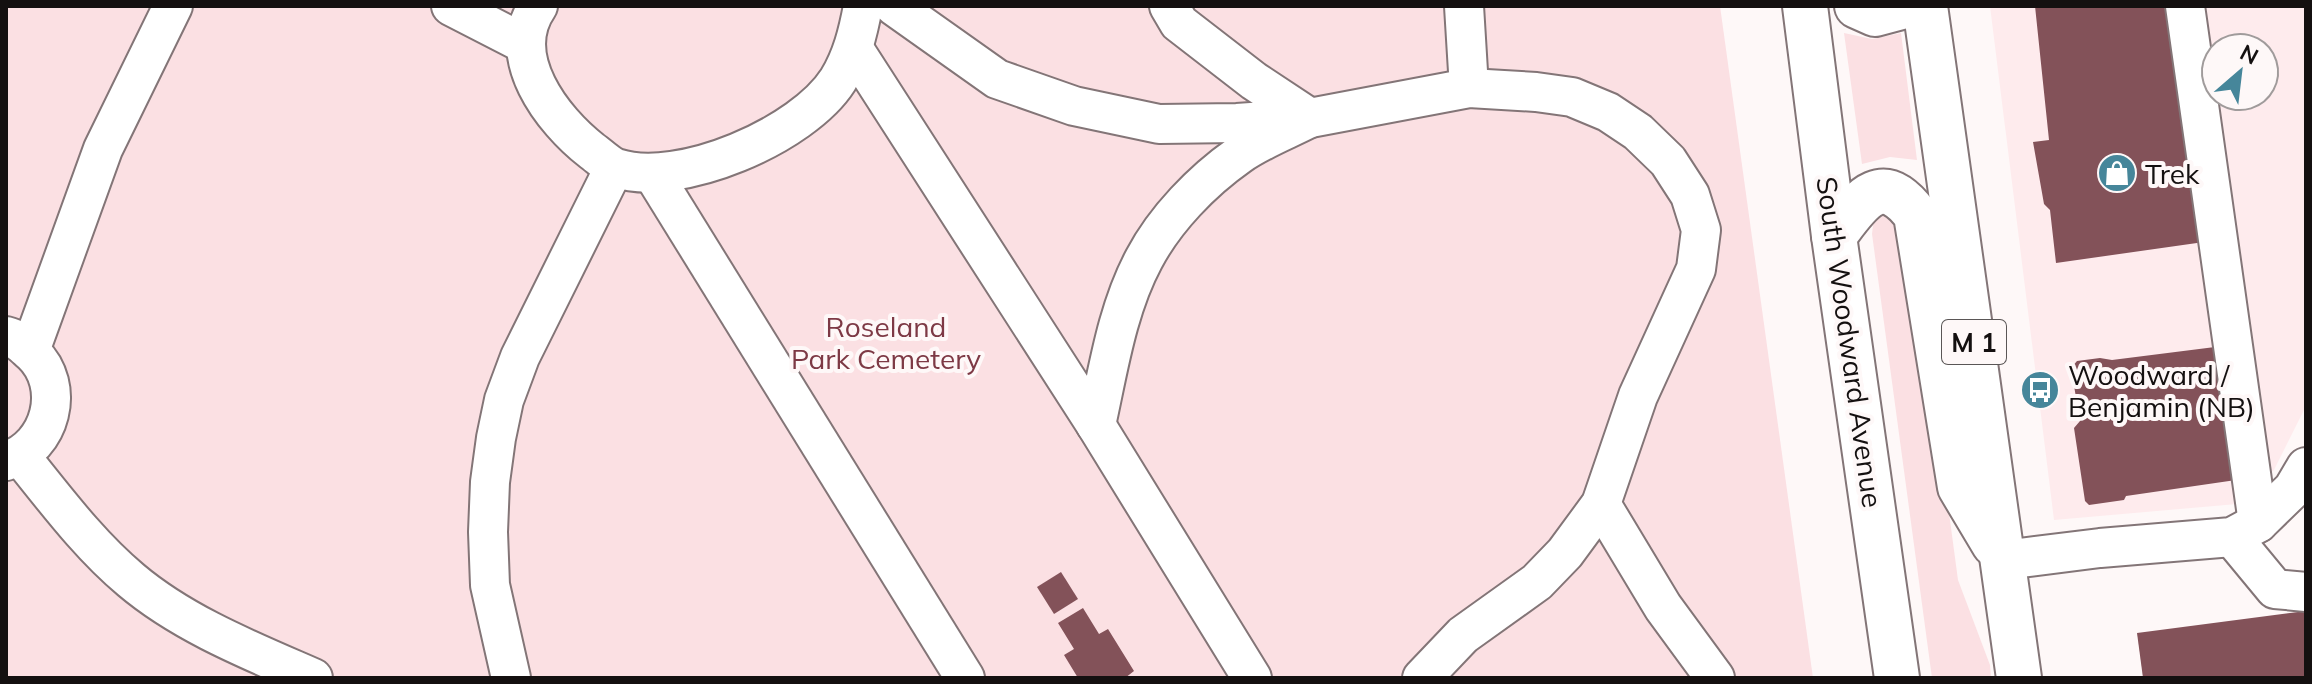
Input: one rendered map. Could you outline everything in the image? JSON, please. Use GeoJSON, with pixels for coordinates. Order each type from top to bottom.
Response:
{"type":"FeatureCollection","features":[{"type":"Feature","properties":{"kind":"main road","name":"South Woodward Avenue"},"geometry":{"type":"LineString","coordinates":[[1805,6],[1834,236],[1897,678]]}},
{"type":"Feature","properties":{"kind":"main road"},"geometry":{"type":"LineString","coordinates":[[1857,6],[1875,14],[1905,6]]}},
{"type":"Feature","properties":{"kind":"main road","name":"M 1"},"geometry":{"type":"LineString","coordinates":[[1925,6],[2019,678]]}},
{"type":"Feature","properties":{"kind":"main road"},"geometry":{"type":"LineString","coordinates":[[1834,236],[1863,197],[1875,191],[1905,200],[1916,215],[1960,487],[2004,560]]}},
{"type":"Feature","properties":{"kind":"street"},"geometry":{"type":"LineString","coordinates":[[173,6],[103,149],[18,344],[43,363],[53,396],[45,431],[14,459],[131,580],[187,618],[257,654],[313,678]]}},
{"type":"Feature","properties":{"kind":"street"},"geometry":{"type":"LineString","coordinates":[[451,6],[525,44]]}},
{"type":"Feature","properties":{"kind":"street"},"geometry":{"type":"LineString","coordinates":[[538,6],[531,16],[525,44],[533,78],[558,121],[614,168],[653,174],[697,167],[749,148],[803,115],[836,83],[854,49],[863,6]]}},
{"type":"Feature","properties":{"kind":"street"},"geometry":{"type":"LineString","coordinates":[[894,6],[997,79],[1074,106],[1159,124],[1310,118],[1469,88],[1572,97],[1608,112],[1638,132],[1668,161],[1690,195],[1701,230],[1696,269],[1638,396],[1601,504],[1565,553],[1537,582],[1463,635],[1422,678]]}},
{"type":"Feature","properties":{"kind":"street"},"geometry":{"type":"LineString","coordinates":[[1169,6],[1179,23],[1254,81],[1310,118]]}},
{"type":"Feature","properties":{"kind":"street"},"geometry":{"type":"LineString","coordinates":[[1464,6],[1469,88]]}},
{"type":"Feature","properties":{"kind":"street"},"geometry":{"type":"LineString","coordinates":[[2185,6],[2245,530],[2275,589],[2306,592]]}},
{"type":"Feature","properties":{"kind":"street"},"geometry":{"type":"LineString","coordinates":[[854,49],[1096,425],[1252,678]]}},
{"type":"Feature","properties":{"kind":"street"},"geometry":{"type":"LineString","coordinates":[[1096,425],[1120,325],[1144,259],[1167,226],[1201,186],[1241,154],[1310,118]]}},
{"type":"Feature","properties":{"kind":"street"},"geometry":{"type":"LineString","coordinates":[[511,678],[490,585],[490,482],[496,438],[504,400],[520,357],[614,168]]}},
{"type":"Feature","properties":{"kind":"street"},"geometry":{"type":"LineString","coordinates":[[653,174],[965,678]]}},
{"type":"Feature","properties":{"kind":"street"},"geometry":{"type":"LineString","coordinates":[[2004,560],[2245,530],[2293,489],[2305,472]]}},
{"type":"Feature","properties":{"kind":"street"},"geometry":{"type":"LineString","coordinates":[[1601,504],[1663,607],[1715,678]]}},
{"type":"Feature","properties":{"kind":"shaded area"},"geometry":{"type":"Polygon","coordinates":[[[1990,6],[2306,6],[2306,406],[2274,470],[2237,504],[2054,520],[1990,6]]]}},
{"type":"Feature","properties":{"kind":"green space","name":"Roseland Park Cemetery"},"geometry":{"type":"Polygon","coordinates":[[[6,6],[1720,6],[1813,678],[6,678],[6,6]]]}},
{"type":"Feature","properties":{"kind":"green space"},"geometry":{"type":"Polygon","coordinates":[[[1844,33],[1872,39],[1901,33],[1917,160],[1890,157],[1862,164],[1844,33]]]}},
{"type":"Feature","properties":{"kind":"green space"},"geometry":{"type":"Polygon","coordinates":[[[1888,210],[1911,229],[1958,580],[1990,665],[1991,678],[1932,678],[1872,234],[1874,217],[1888,210]]]}},
{"type":"Feature","properties":{"kind":"building"},"geometry":{"type":"Polygon","coordinates":[[[2035,6],[2174,6],[2204,242],[2056,263],[2050,210],[2044,204],[2033,142],[2049,140],[2035,6]]]}},
{"type":"Feature","properties":{"kind":"building"},"geometry":{"type":"Polygon","coordinates":[[[2215,347],[2236,480],[2126,496],[2124,500],[2089,505],[2085,501],[2074,428],[2080,421],[2071,368],[2077,361],[2112,360],[2215,347]]]}},
{"type":"Feature","properties":{"kind":"building"},"geometry":{"type":"Polygon","coordinates":[[[1061,572],[1078,599],[1054,614],[1037,587],[1061,572]]]}},
{"type":"Feature","properties":{"kind":"building"},"geometry":{"type":"Polygon","coordinates":[[[1083,608],[1099,634],[1108,629],[1134,671],[1125,678],[1078,678],[1064,655],[1074,649],[1058,623],[1083,608]]]}},
{"type":"Feature","properties":{"kind":"building"},"geometry":{"type":"Polygon","coordinates":[[[2306,611],[2306,678],[2143,678],[2137,633],[2306,611]]]}},
{"type":"Feature","properties":{"kind":"place","name":"Trek"},"geometry":{"type":"Point","coordinates":[2117,173]}},
{"type":"Feature","properties":{"kind":"place","name":"Woodward / Benjamin (NB)"},"geometry":{"type":"Point","coordinates":[2040,390]}}]}
